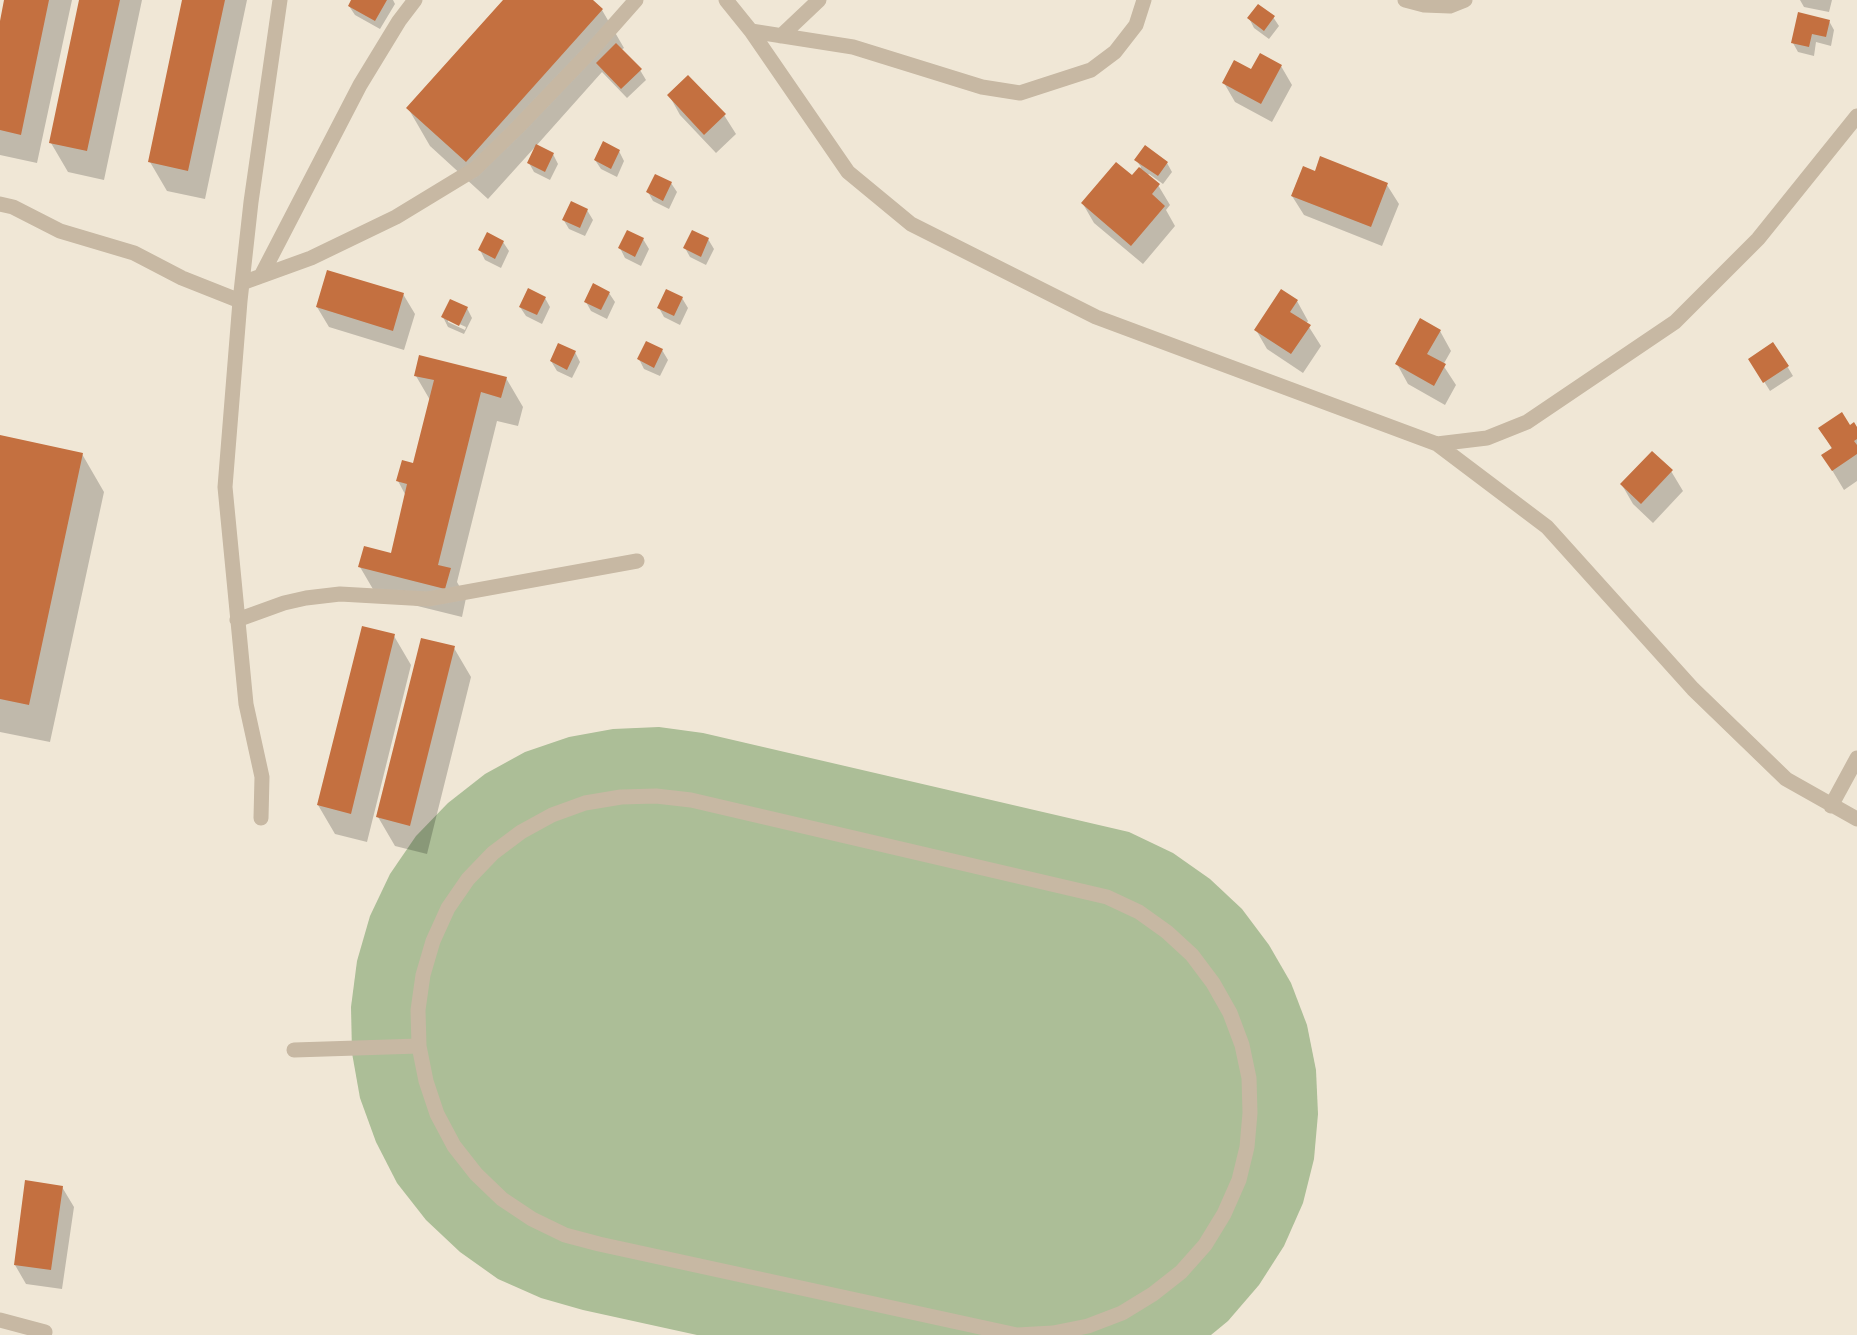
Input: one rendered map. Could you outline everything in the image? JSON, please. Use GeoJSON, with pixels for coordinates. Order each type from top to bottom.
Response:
{"type":"FeatureCollection","features":[{"type":"Feature","properties":{"kind":"street"},"geometry":{"type":"LineString","coordinates":[[261,818],[262,777],[246,704],[225,487],[240,301],[251,202],[280,0]]}},
{"type":"Feature","properties":{"kind":"street"},"geometry":{"type":"LineString","coordinates":[[261,276],[360,85],[399,21],[415,0]]}},
{"type":"Feature","properties":{"kind":"street"},"geometry":{"type":"LineString","coordinates":[[242,283],[311,258],[396,217],[475,169],[590,52],[636,0]]}},
{"type":"Feature","properties":{"kind":"street"},"geometry":{"type":"LineString","coordinates":[[726,0],[751,31],[848,172],[911,224],[1096,317],[1437,444],[1547,528],[1693,689],[1786,779],[1857,819]]}},
{"type":"Feature","properties":{"kind":"street"},"geometry":{"type":"LineString","coordinates":[[781,36],[819,0]]}},
{"type":"Feature","properties":{"kind":"street"},"geometry":{"type":"LineString","coordinates":[[751,31],[853,47],[982,87],[1020,93],[1091,70],[1115,52],[1136,25],[1144,0]]}},
{"type":"Feature","properties":{"kind":"street"},"geometry":{"type":"LineString","coordinates":[[1405,0],[1424,5],[1450,6],[1465,0]]}},
{"type":"Feature","properties":{"kind":"street"},"geometry":{"type":"LineString","coordinates":[[1437,444],[1487,438],[1527,422],[1675,322],[1758,239],[1857,116]]}},
{"type":"Feature","properties":{"kind":"street"},"geometry":{"type":"LineString","coordinates":[[0,204],[13,207],[60,231],[135,254],[182,278],[240,301]]}},
{"type":"Feature","properties":{"kind":"street"},"geometry":{"type":"LineString","coordinates":[[237,620],[284,603],[306,598],[340,594],[428,599],[637,561]]}},
{"type":"Feature","properties":{"kind":"street"},"geometry":{"type":"LineString","coordinates":[[1831,806],[1857,758]]}},
{"type":"Feature","properties":{"kind":"street"},"geometry":{"type":"LineString","coordinates":[[656,796],[691,800],[1107,897],[1138,912],[1167,932],[1192,955],[1213,982],[1230,1013],[1242,1045],[1249,1078],[1250,1113],[1247,1147],[1239,1180],[1224,1214],[1205,1245],[1181,1272],[1153,1294],[1122,1313],[1077,1328],[1053,1333],[1017,1335],[600,1244],[565,1234],[543,1224],[502,1199],[476,1174],[454,1146],[438,1114],[426,1081],[419,1046],[418,1010],[426,964],[433,941],[448,908],[468,879],[493,854],[521,832],[552,814],[585,803],[621,797],[656,796]]}},
{"type":"Feature","properties":{"kind":"street"},"geometry":{"type":"LineString","coordinates":[[294,1050],[419,1046]]}},
{"type":"Feature","properties":{"kind":"street"},"geometry":{"type":"LineString","coordinates":[[0,1320],[45,1332]]}},
{"type":"Feature","properties":{"kind":"green space"},"geometry":{"type":"Polygon","coordinates":[[[659,727],[703,733],[1129,832],[1173,853],[1210,879],[1242,909],[1269,945],[1291,983],[1307,1025],[1316,1070],[1318,1114],[1314,1159],[1303,1203],[1284,1246],[1259,1285],[1228,1321],[1211,1335],[697,1335],[583,1310],[541,1298],[498,1279],[460,1252],[426,1220],[397,1183],[376,1142],[360,1098],[352,1053],[351,1007],[357,961],[370,916],[390,874],[416,836],[448,803],[485,774],[525,752],[569,737],[613,729],[659,727]]]}},
{"type":"Feature","properties":{"kind":"building"},"geometry":{"type":"Polygon","coordinates":[[[4,0],[49,0],[21,135],[0,130],[0,21],[4,0]]]}},
{"type":"Feature","properties":{"kind":"building"},"geometry":{"type":"Polygon","coordinates":[[[79,0],[120,0],[87,151],[49,143],[79,0]]]}},
{"type":"Feature","properties":{"kind":"building"},"geometry":{"type":"Polygon","coordinates":[[[182,0],[225,0],[188,171],[148,162],[182,0]]]}},
{"type":"Feature","properties":{"kind":"building"},"geometry":{"type":"Polygon","coordinates":[[[351,0],[387,0],[375,21],[348,6],[351,0]]]}},
{"type":"Feature","properties":{"kind":"building"},"geometry":{"type":"Polygon","coordinates":[[[503,0],[593,0],[603,9],[466,162],[406,108],[503,0]]]}},
{"type":"Feature","properties":{"kind":"building"},"geometry":{"type":"Polygon","coordinates":[[[1258,4],[1275,16],[1264,31],[1247,18],[1258,4]]]}},
{"type":"Feature","properties":{"kind":"building"},"geometry":{"type":"Polygon","coordinates":[[[1798,12],[1830,20],[1826,37],[1812,34],[1809,47],[1791,43],[1798,12]]]}},
{"type":"Feature","properties":{"kind":"building"},"geometry":{"type":"Polygon","coordinates":[[[616,43],[642,69],[621,89],[596,63],[616,43]]]}},
{"type":"Feature","properties":{"kind":"building"},"geometry":{"type":"Polygon","coordinates":[[[1260,53],[1282,65],[1261,104],[1222,83],[1234,60],[1251,69],[1260,53]]]}},
{"type":"Feature","properties":{"kind":"building"},"geometry":{"type":"Polygon","coordinates":[[[688,75],[726,114],[704,135],[667,95],[688,75]]]}},
{"type":"Feature","properties":{"kind":"building"},"geometry":{"type":"Polygon","coordinates":[[[603,141],[620,150],[611,169],[594,160],[603,141]]]}},
{"type":"Feature","properties":{"kind":"building"},"geometry":{"type":"Polygon","coordinates":[[[536,144],[554,153],[545,172],[527,163],[536,144]]]}},
{"type":"Feature","properties":{"kind":"building"},"geometry":{"type":"Polygon","coordinates":[[[1145,145],[1168,162],[1158,176],[1134,160],[1145,145]]]}},
{"type":"Feature","properties":{"kind":"building"},"geometry":{"type":"Polygon","coordinates":[[[1320,156],[1388,183],[1371,227],[1291,196],[1303,166],[1315,171],[1320,156]]]}},
{"type":"Feature","properties":{"kind":"building"},"geometry":{"type":"Polygon","coordinates":[[[1116,162],[1132,175],[1139,167],[1160,184],[1152,194],[1165,206],[1131,246],[1081,203],[1116,162]]]}},
{"type":"Feature","properties":{"kind":"building"},"geometry":{"type":"Polygon","coordinates":[[[655,174],[672,182],[663,201],[646,192],[655,174]]]}},
{"type":"Feature","properties":{"kind":"building"},"geometry":{"type":"Polygon","coordinates":[[[571,201],[588,209],[580,228],[562,220],[571,201]]]}},
{"type":"Feature","properties":{"kind":"building"},"geometry":{"type":"Polygon","coordinates":[[[627,230],[644,238],[635,257],[618,248],[627,230]]]}},
{"type":"Feature","properties":{"kind":"building"},"geometry":{"type":"Polygon","coordinates":[[[692,230],[709,238],[701,257],[683,248],[692,230]]]}},
{"type":"Feature","properties":{"kind":"building"},"geometry":{"type":"Polygon","coordinates":[[[487,232],[504,241],[495,259],[478,250],[487,232]]]}},
{"type":"Feature","properties":{"kind":"building"},"geometry":{"type":"Polygon","coordinates":[[[327,270],[404,293],[393,331],[316,307],[327,270]]]}},
{"type":"Feature","properties":{"kind":"building"},"geometry":{"type":"Polygon","coordinates":[[[593,283],[610,292],[601,310],[584,302],[593,283]]]}},
{"type":"Feature","properties":{"kind":"building"},"geometry":{"type":"Polygon","coordinates":[[[528,288],[546,297],[537,315],[519,307],[528,288]]]}},
{"type":"Feature","properties":{"kind":"building"},"geometry":{"type":"Polygon","coordinates":[[[666,289],[683,297],[674,316],[657,308],[666,289]]]}},
{"type":"Feature","properties":{"kind":"building"},"geometry":{"type":"Polygon","coordinates":[[[1281,289],[1298,300],[1290,312],[1311,325],[1291,354],[1254,330],[1281,289]]]}},
{"type":"Feature","properties":{"kind":"building"},"geometry":{"type":"Polygon","coordinates":[[[450,299],[468,307],[459,326],[441,317],[450,299]]]}},
{"type":"Feature","properties":{"kind":"building"},"geometry":{"type":"Polygon","coordinates":[[[1420,318],[1441,330],[1427,354],[1446,364],[1434,386],[1395,364],[1420,318]]]}},
{"type":"Feature","properties":{"kind":"building"},"geometry":{"type":"Polygon","coordinates":[[[646,341],[663,349],[654,368],[637,359],[646,341]]]}},
{"type":"Feature","properties":{"kind":"building"},"geometry":{"type":"Polygon","coordinates":[[[1773,342],[1789,366],[1763,383],[1748,359],[1773,342]]]}},
{"type":"Feature","properties":{"kind":"building"},"geometry":{"type":"Polygon","coordinates":[[[558,343],[576,351],[567,370],[550,361],[558,343]]]}},
{"type":"Feature","properties":{"kind":"building"},"geometry":{"type":"Polygon","coordinates":[[[419,355],[507,377],[501,398],[481,392],[438,565],[451,568],[445,589],[358,567],[364,546],[391,553],[407,484],[396,481],[402,460],[413,463],[434,380],[414,376],[419,355]]]}},
{"type":"Feature","properties":{"kind":"building"},"geometry":{"type":"Polygon","coordinates":[[[1842,412],[1850,425],[1854,422],[1857,427],[1857,439],[1854,441],[1857,445],[1857,454],[1832,471],[1821,455],[1832,448],[1818,428],[1842,412]]]}},
{"type":"Feature","properties":{"kind":"building"},"geometry":{"type":"Polygon","coordinates":[[[0,435],[83,453],[29,705],[0,699],[0,435]]]}},
{"type":"Feature","properties":{"kind":"building"},"geometry":{"type":"Polygon","coordinates":[[[1652,451],[1673,470],[1641,504],[1620,484],[1652,451]]]}},
{"type":"Feature","properties":{"kind":"building"},"geometry":{"type":"Polygon","coordinates":[[[362,626],[395,634],[351,814],[317,805],[362,626]]]}},
{"type":"Feature","properties":{"kind":"building"},"geometry":{"type":"Polygon","coordinates":[[[421,638],[455,646],[410,826],[376,817],[421,638]]]}},
{"type":"Feature","properties":{"kind":"building"},"geometry":{"type":"Polygon","coordinates":[[[25,1180],[63,1186],[51,1270],[14,1265],[25,1180]]]}}]}
